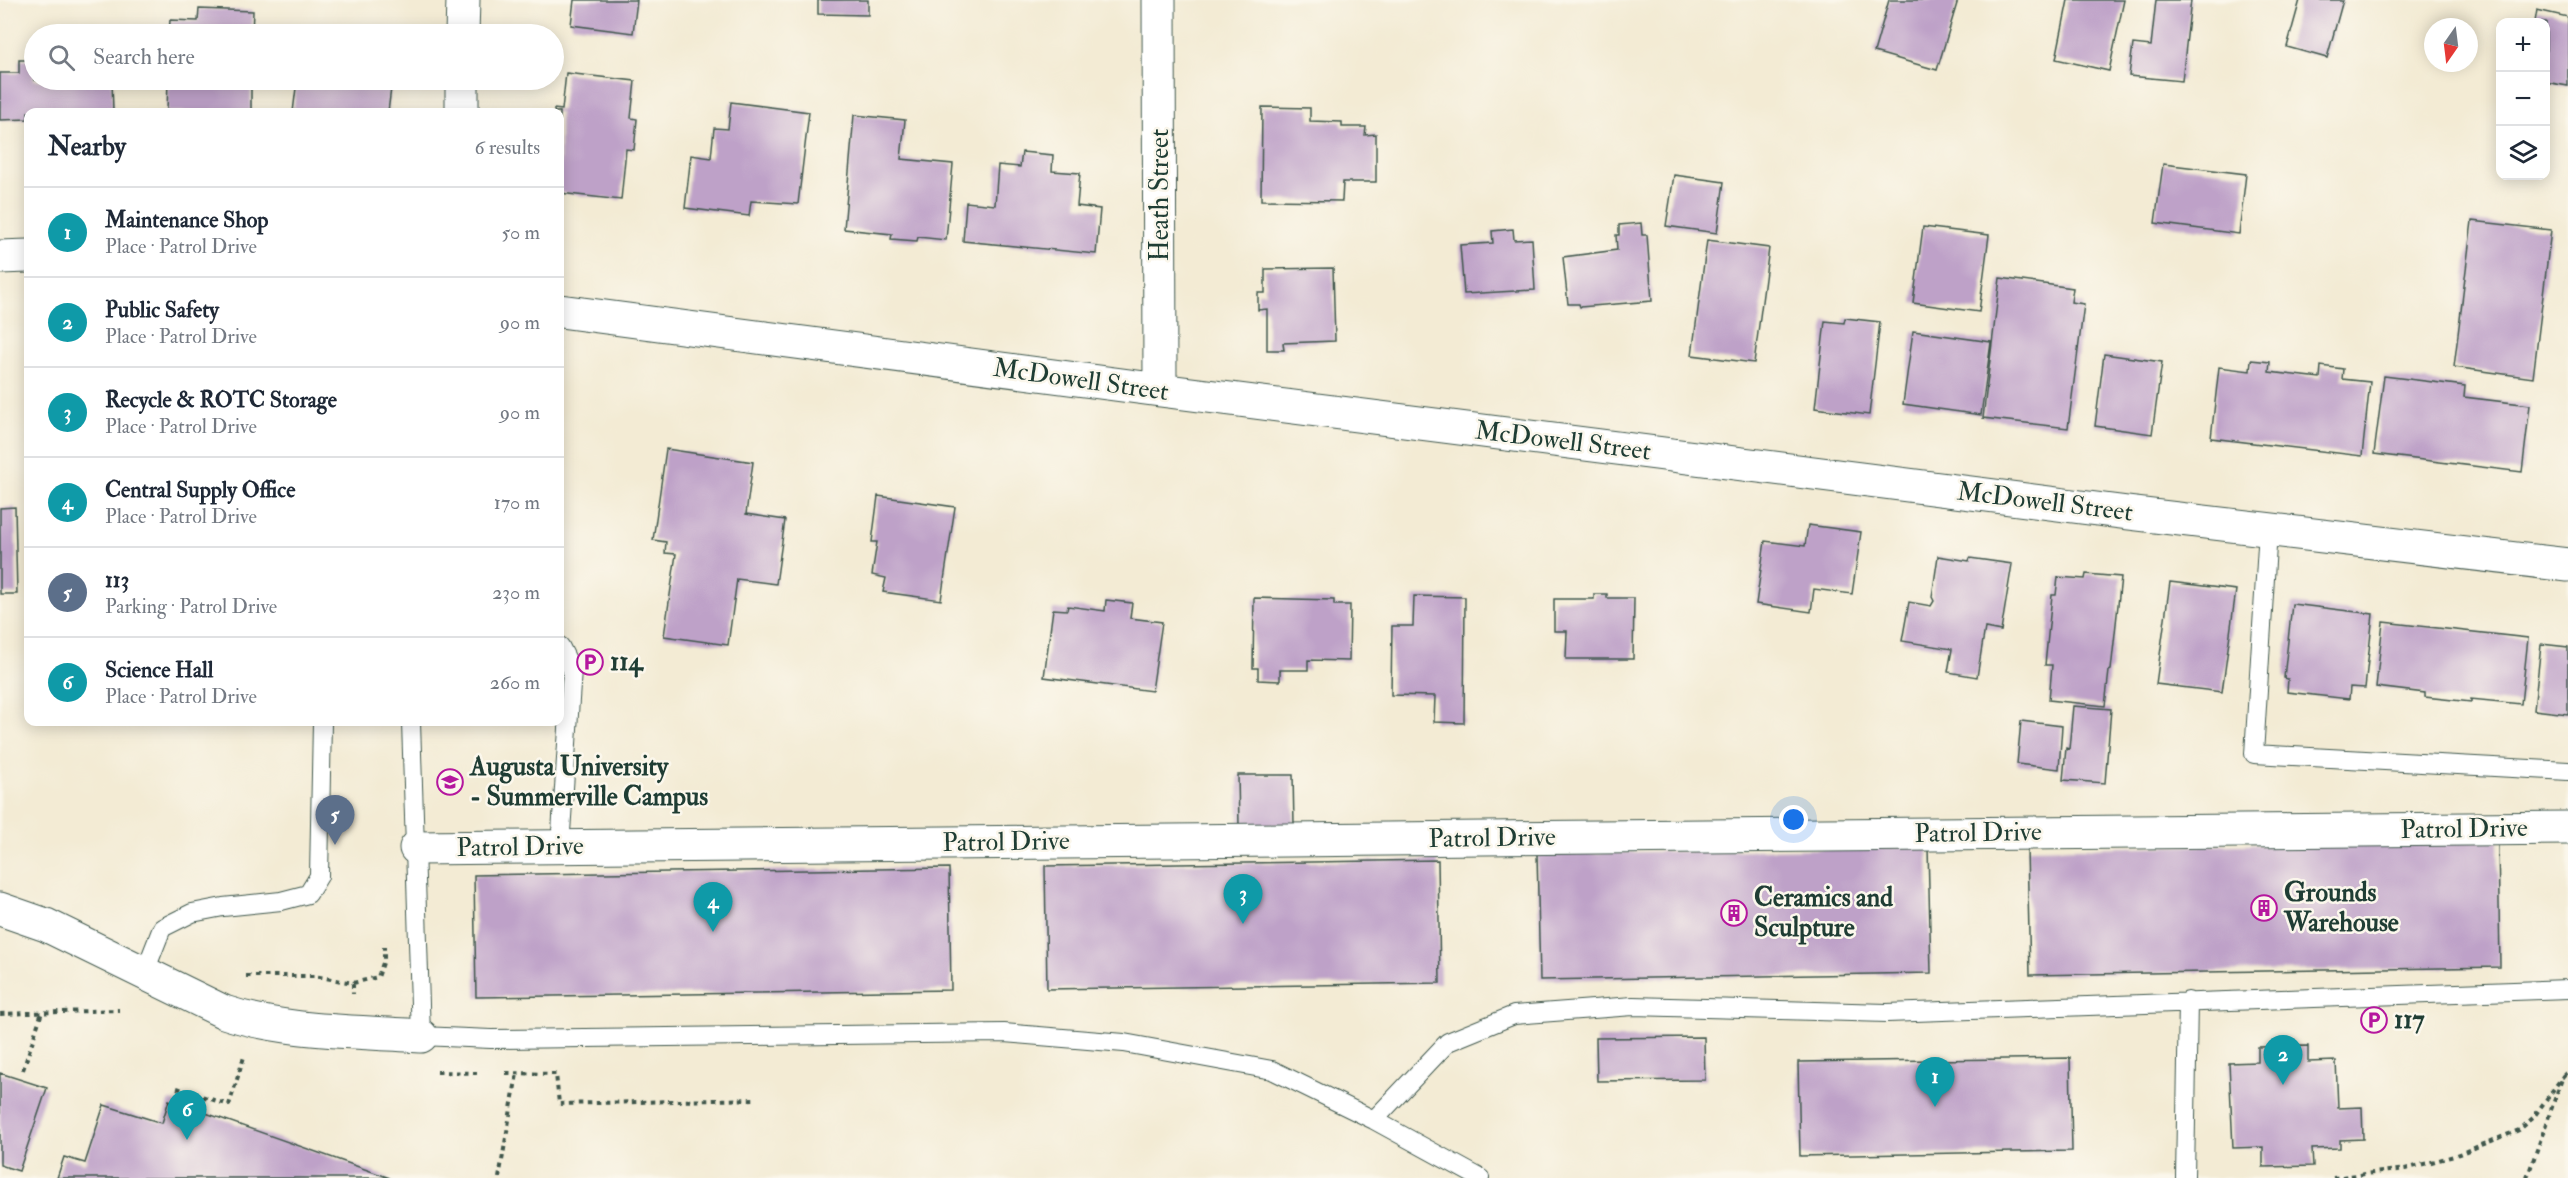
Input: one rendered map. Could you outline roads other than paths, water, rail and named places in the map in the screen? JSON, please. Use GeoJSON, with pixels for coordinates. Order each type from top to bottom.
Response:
{"type":"FeatureCollection","features":[{"type":"Feature","properties":{"kind":"street"},"geometry":{"type":"LineString","coordinates":[[462,24],[463,0]]}},
{"type":"Feature","properties":{"kind":"street","name":"Heath Street"},"geometry":{"type":"LineString","coordinates":[[1159,0],[1161,390]]}},
{"type":"Feature","properties":{"kind":"street"},"geometry":{"type":"LineString","coordinates":[[462,90],[462,108]]}},
{"type":"Feature","properties":{"kind":"street"},"geometry":{"type":"LineString","coordinates":[[0,257],[24,256]]}},
{"type":"Feature","properties":{"kind":"street","name":"McDowell Street"},"geometry":{"type":"LineString","coordinates":[[564,312],[1161,390],[2268,530],[2568,565]]}},
{"type":"Feature","properties":{"kind":"street","name":"Patrol Drive"},"geometry":{"type":"LineString","coordinates":[[417,848],[2568,828]]}},
{"type":"Feature","properties":{"kind":"street"},"geometry":{"type":"LineString","coordinates":[[0,909],[46,925],[224,1012],[250,1020],[275,1025],[421,1036]]}},
{"type":"Feature","properties":{"kind":"lane"},"geometry":{"type":"LineString","coordinates":[[2268,530],[2254,754],[2568,771]]}},
{"type":"Feature","properties":{"kind":"lane"},"geometry":{"type":"LineString","coordinates":[[560,847],[572,670],[564,654]]}},
{"type":"Feature","properties":{"kind":"lane"},"geometry":{"type":"LineString","coordinates":[[144,974],[162,928],[192,913],[280,901],[308,894],[319,876],[322,726]]}},
{"type":"Feature","properties":{"kind":"lane"},"geometry":{"type":"LineString","coordinates":[[411,726],[417,848],[421,1036],[491,1039],[1004,1033],[1124,1043],[1272,1070],[1374,1120],[1480,1178]]}},
{"type":"Feature","properties":{"kind":"lane"},"geometry":{"type":"LineString","coordinates":[[1374,1120],[1448,1042],[1514,1015],[1633,1006],[1887,1013],[2568,989]]}},
{"type":"Feature","properties":{"kind":"lane"},"geometry":{"type":"LineString","coordinates":[[2186,1178],[2188,1001]]}},
{"type":"Feature","properties":{"kind":"place","name":"114"},"geometry":{"type":"Point","coordinates":[590,662]}},
{"type":"Feature","properties":{"kind":"place","name":"Augusta University - Summerville Campus"},"geometry":{"type":"Point","coordinates":[450,782]}},
{"type":"Feature","properties":{"kind":"place","name":"113"},"geometry":{"type":"Point","coordinates":[335,845]}},
{"type":"Feature","properties":{"kind":"place","name":"Grounds Warehouse"},"geometry":{"type":"Point","coordinates":[2264,908]}},
{"type":"Feature","properties":{"kind":"place","name":"Ceramics and Sculpture"},"geometry":{"type":"Point","coordinates":[1734,913]}},
{"type":"Feature","properties":{"kind":"place","name":"Recycle & ROTC Storage"},"geometry":{"type":"Point","coordinates":[1243,924]}},
{"type":"Feature","properties":{"kind":"place","name":"Central Supply Office"},"geometry":{"type":"Point","coordinates":[713,932]}},
{"type":"Feature","properties":{"kind":"place","name":"117"},"geometry":{"type":"Point","coordinates":[2374,1020]}},
{"type":"Feature","properties":{"kind":"place","name":"Public Safety"},"geometry":{"type":"Point","coordinates":[2283,1085]}},
{"type":"Feature","properties":{"kind":"place","name":"Maintenance Shop"},"geometry":{"type":"Point","coordinates":[1935,1107]}},
{"type":"Feature","properties":{"kind":"place","name":"Science Hall"},"geometry":{"type":"Point","coordinates":[187,1140]}}]}
